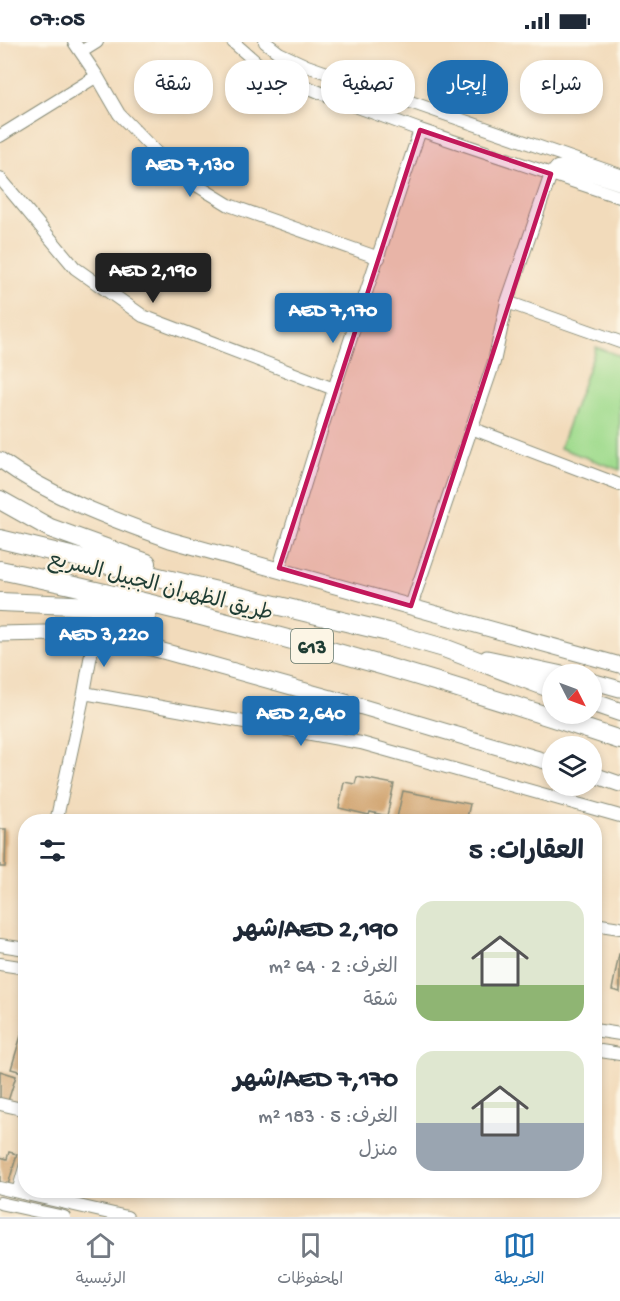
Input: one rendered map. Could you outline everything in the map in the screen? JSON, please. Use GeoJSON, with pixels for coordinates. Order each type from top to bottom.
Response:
{"type":"FeatureCollection","features":[{"type":"Feature","properties":{"kind":"highway"},"geometry":{"type":"LineString","coordinates":[[0,500],[50,528],[251,598]]}},
{"type":"Feature","properties":{"kind":"highway","name":"طريق الظهران الجبيل السريع"},"geometry":{"type":"LineString","coordinates":[[0,539],[388,632],[444,648],[542,685]]}},
{"type":"Feature","properties":{"kind":"highway","name":"طريق الظهران الجبيل السريع"},"geometry":{"type":"LineString","coordinates":[[0,570],[78,586],[261,632],[514,705],[620,740]]}},
{"type":"Feature","properties":{"kind":"highway"},"geometry":{"type":"LineString","coordinates":[[0,602],[96,606],[261,632]]}},
{"type":"Feature","properties":{"kind":"highway"},"geometry":{"type":"LineString","coordinates":[[602,706],[620,712]]}},
{"type":"Feature","properties":{"kind":"main road"},"geometry":{"type":"LineString","coordinates":[[0,460],[49,490],[113,520],[170,540],[279,568],[620,665]]}},
{"type":"Feature","properties":{"kind":"main road"},"geometry":{"type":"LineString","coordinates":[[0,634],[44,633],[94,637],[145,646],[542,760]]}},
{"type":"Feature","properties":{"kind":"main road"},"geometry":{"type":"LineString","coordinates":[[444,648],[542,670]]}},
{"type":"Feature","properties":{"kind":"main road"},"geometry":{"type":"LineString","coordinates":[[602,684],[620,689]]}},
{"type":"Feature","properties":{"kind":"main road"},"geometry":{"type":"LineString","coordinates":[[602,778],[620,784]]}},
{"type":"Feature","properties":{"kind":"street"},"geometry":{"type":"LineString","coordinates":[[97,42],[78,47],[119,114],[175,172],[229,205],[379,258]]}},
{"type":"Feature","properties":{"kind":"street"},"geometry":{"type":"LineString","coordinates":[[233,42],[264,69],[331,97],[420,130],[620,196]]}},
{"type":"Feature","properties":{"kind":"street"},"geometry":{"type":"LineString","coordinates":[[265,42],[279,53],[318,70],[620,175]]}},
{"type":"Feature","properties":{"kind":"street"},"geometry":{"type":"LineString","coordinates":[[0,136],[97,75]]}},
{"type":"Feature","properties":{"kind":"street"},"geometry":{"type":"LineString","coordinates":[[279,568],[334,389],[420,130]]}},
{"type":"Feature","properties":{"kind":"street"},"geometry":{"type":"LineString","coordinates":[[411,606],[494,362],[507,302],[551,174],[557,167],[565,166],[620,184]]}},
{"type":"Feature","properties":{"kind":"street"},"geometry":{"type":"LineString","coordinates":[[0,178],[75,268],[143,316],[334,389]]}},
{"type":"Feature","properties":{"kind":"street"},"geometry":{"type":"LineString","coordinates":[[507,302],[620,342]]}},
{"type":"Feature","properties":{"kind":"street"},"geometry":{"type":"LineString","coordinates":[[471,428],[620,485]]}},
{"type":"Feature","properties":{"kind":"street"},"geometry":{"type":"LineString","coordinates":[[58,814],[94,637]]}},
{"type":"Feature","properties":{"kind":"street"},"geometry":{"type":"LineString","coordinates":[[84,693],[361,743],[620,816]]}},
{"type":"Feature","properties":{"kind":"street"},"geometry":{"type":"LineString","coordinates":[[602,925],[620,928]]}},
{"type":"Feature","properties":{"kind":"street"},"geometry":{"type":"LineString","coordinates":[[0,945],[18,948]]}},
{"type":"Feature","properties":{"kind":"street"},"geometry":{"type":"LineString","coordinates":[[0,964],[18,967]]}},
{"type":"Feature","properties":{"kind":"street"},"geometry":{"type":"LineString","coordinates":[[602,1031],[620,1034]]}},
{"type":"Feature","properties":{"kind":"street"},"geometry":{"type":"LineString","coordinates":[[602,1051],[620,1054]]}},
{"type":"Feature","properties":{"kind":"street"},"geometry":{"type":"LineString","coordinates":[[0,1104],[18,1108]]}},
{"type":"Feature","properties":{"kind":"street"},"geometry":{"type":"LineString","coordinates":[[0,1188],[18,1192]]}},
{"type":"Feature","properties":{"kind":"street"},"geometry":{"type":"LineString","coordinates":[[44,1198],[127,1217]]}},
{"type":"Feature","properties":{"kind":"street"},"geometry":{"type":"LineString","coordinates":[[0,1203],[64,1217]]}},
{"type":"Feature","properties":{"kind":"highlighted area"},"geometry":{"type":"Polygon","coordinates":[[[420,130],[551,174],[411,606],[279,568],[420,130]]]}},
{"type":"Feature","properties":{"kind":"green space"},"geometry":{"type":"Polygon","coordinates":[[[596,347],[620,356],[620,470],[560,448],[596,347]]]}},
{"type":"Feature","properties":{"kind":"building"},"geometry":{"type":"Polygon","coordinates":[[[357,777],[394,784],[387,814],[370,812],[365,814],[339,808],[344,782],[355,784],[357,777]]]}},
{"type":"Feature","properties":{"kind":"building"},"geometry":{"type":"Polygon","coordinates":[[[403,791],[470,804],[468,814],[398,814],[403,791]]]}},
{"type":"Feature","properties":{"kind":"building"},"geometry":{"type":"Polygon","coordinates":[[[0,829],[6,829],[5,867],[0,867],[0,829]]]}},
{"type":"Feature","properties":{"kind":"building"},"geometry":{"type":"Polygon","coordinates":[[[620,954],[620,992],[612,990],[620,954]]]}},
{"type":"Feature","properties":{"kind":"building"},"geometry":{"type":"Polygon","coordinates":[[[18,1046],[18,1071],[11,1069],[18,1046]]]}},
{"type":"Feature","properties":{"kind":"building"},"geometry":{"type":"Polygon","coordinates":[[[0,1071],[16,1076],[8,1101],[0,1098],[0,1071]]]}},
{"type":"Feature","properties":{"kind":"building"},"geometry":{"type":"Polygon","coordinates":[[[9,1152],[17,1154],[8,1185],[0,1183],[0,1157],[7,1159],[9,1152]]]}}]}
